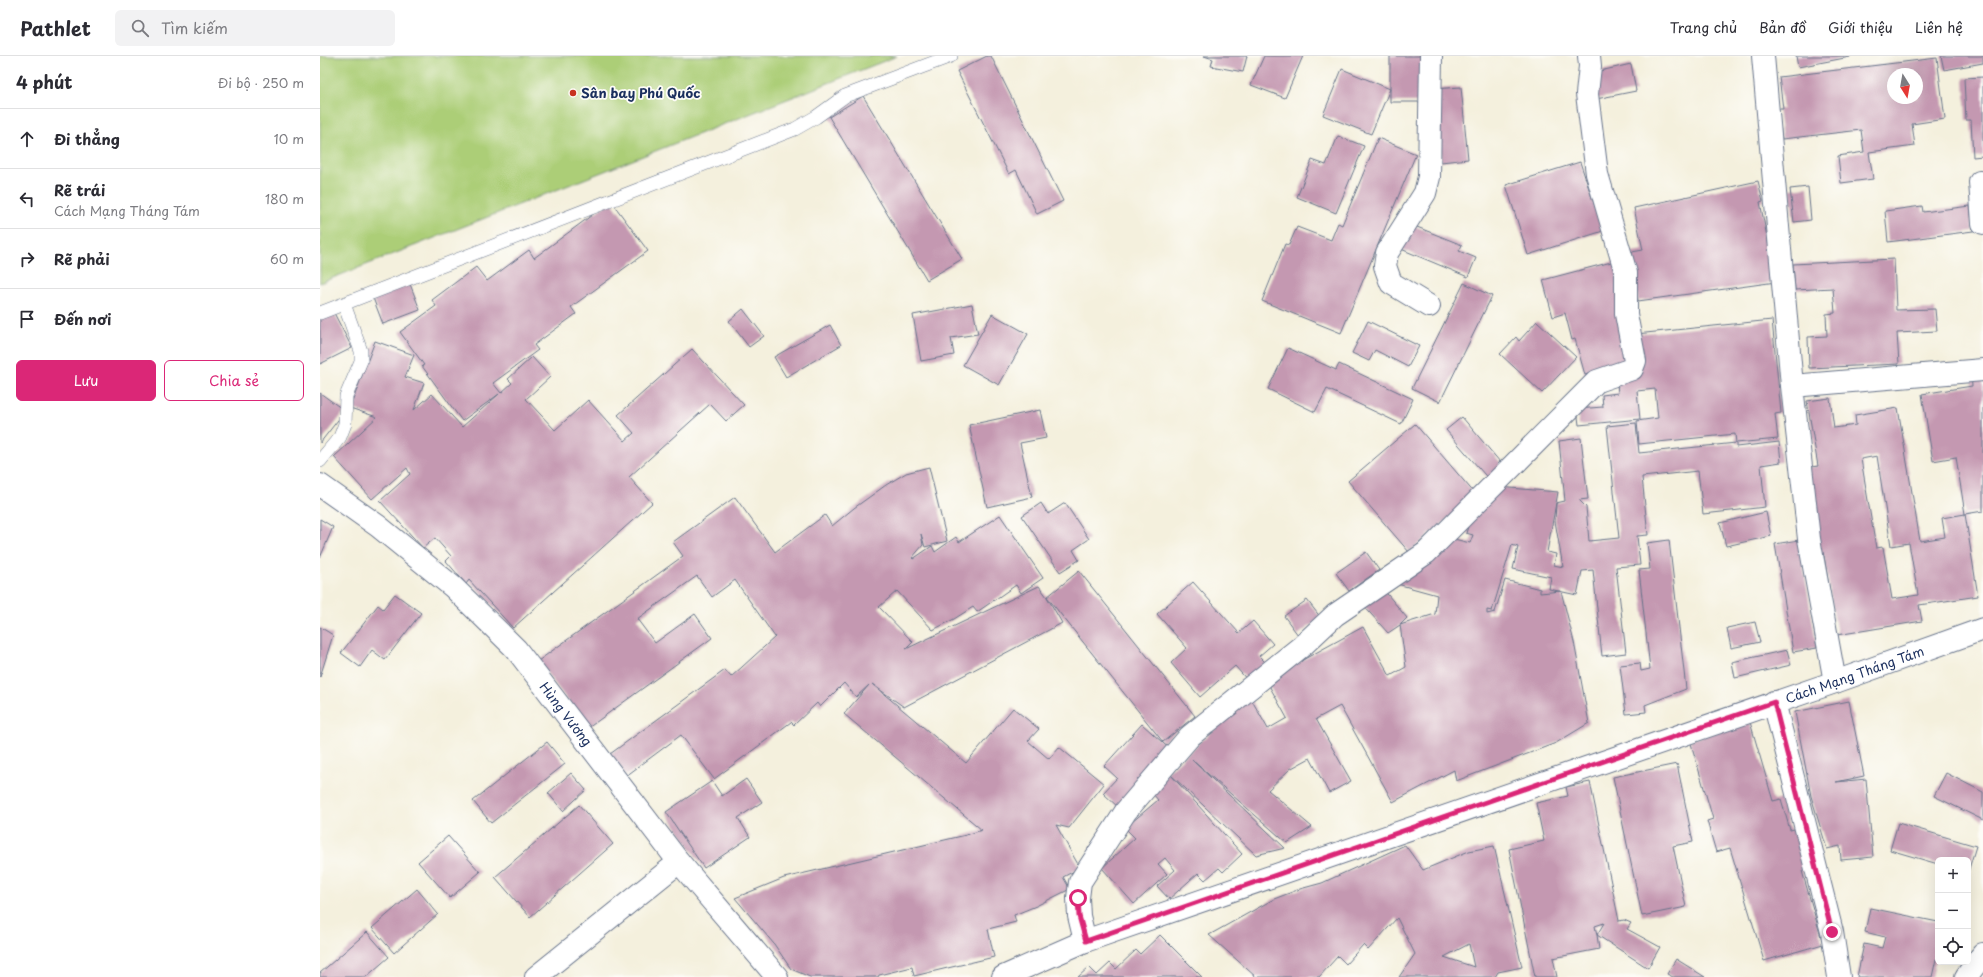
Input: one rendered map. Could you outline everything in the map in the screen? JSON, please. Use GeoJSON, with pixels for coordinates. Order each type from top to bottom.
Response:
{"type":"FeatureCollection","features":[{"type":"Feature","properties":{"kind":"street"},"geometry":{"type":"LineString","coordinates":[[1429,306],[1391,283],[1385,266],[1387,253],[1425,193],[1429,177],[1431,56]]}},
{"type":"Feature","properties":{"kind":"street"},"geometry":{"type":"LineString","coordinates":[[1086,941],[1079,916],[1078,898],[1080,882],[1126,811],[1190,736],[1302,646],[1335,615],[1426,553],[1597,381],[1632,369],[1635,361],[1626,314],[1626,272],[1597,174],[1587,94],[1590,66],[1588,56]]}},
{"type":"Feature","properties":{"kind":"street"},"geometry":{"type":"LineString","coordinates":[[1763,56],[1792,386],[1809,539],[1835,682]]}},
{"type":"Feature","properties":{"kind":"street"},"geometry":{"type":"LineString","coordinates":[[1980,182],[1983,223]]}},
{"type":"Feature","properties":{"kind":"street"},"geometry":{"type":"LineString","coordinates":[[1792,386],[1983,370]]}},
{"type":"Feature","properties":{"kind":"street","name":"Hùng Vương"},"geometry":{"type":"LineString","coordinates":[[320,485],[378,526],[454,587],[516,649],[679,862],[777,977]]}},
{"type":"Feature","properties":{"kind":"street","name":"Cách Mạng Tháng Tám"},"geometry":{"type":"LineString","coordinates":[[1003,977],[1086,941],[1835,682],[1983,629]]}},
{"type":"Feature","properties":{"kind":"street"},"geometry":{"type":"LineString","coordinates":[[1774,702],[1832,932],[1839,977]]}},
{"type":"Feature","properties":{"kind":"street"},"geometry":{"type":"LineString","coordinates":[[536,977],[679,862]]}},
{"type":"Feature","properties":{"kind":"street"},"geometry":{"type":"LineString","coordinates":[[1966,977],[1983,954]]}},
{"type":"Feature","properties":{"kind":"lane"},"geometry":{"type":"LineString","coordinates":[[320,313],[796,129],[816,117],[845,96],[951,56]]}},
{"type":"Feature","properties":{"kind":"lane"},"geometry":{"type":"LineString","coordinates":[[320,461],[340,437],[345,424],[346,396],[360,361],[361,352],[344,304]]}},
{"type":"Feature","properties":{"kind":"green space"},"geometry":{"type":"Polygon","coordinates":[[[320,56],[897,56],[320,283],[320,56]]]}},
{"type":"Feature","properties":{"kind":"building"},"geometry":{"type":"Polygon","coordinates":[[[987,56],[991,56],[1063,201],[1037,214],[1016,170],[1009,174],[957,71],[987,56]]]}},
{"type":"Feature","properties":{"kind":"building"},"geometry":{"type":"Polygon","coordinates":[[[1204,56],[1247,56],[1243,72],[1211,66],[1213,59],[1204,56]]]}},
{"type":"Feature","properties":{"kind":"building"},"geometry":{"type":"Polygon","coordinates":[[[1264,56],[1303,56],[1285,98],[1251,85],[1264,56]]]}},
{"type":"Feature","properties":{"kind":"building"},"geometry":{"type":"Polygon","coordinates":[[[1390,56],[1423,56],[1423,102],[1390,102],[1390,56]]]}},
{"type":"Feature","properties":{"kind":"building"},"geometry":{"type":"Polygon","coordinates":[[[1796,56],[1850,56],[1850,57],[1798,67],[1796,56]]]}},
{"type":"Feature","properties":{"kind":"building"},"geometry":{"type":"Polygon","coordinates":[[[1941,56],[1983,56],[1983,63],[1944,70],[1941,56]]]}},
{"type":"Feature","properties":{"kind":"building"},"geometry":{"type":"Polygon","coordinates":[[[1937,58],[1945,119],[1912,124],[1915,146],[1869,152],[1873,179],[1841,183],[1838,156],[1864,152],[1861,130],[1782,139],[1778,109],[1783,109],[1779,77],[1937,58]]]}},
{"type":"Feature","properties":{"kind":"building"},"geometry":{"type":"Polygon","coordinates":[[[1631,64],[1636,91],[1596,99],[1591,73],[1631,64]]]}},
{"type":"Feature","properties":{"kind":"building"},"geometry":{"type":"Polygon","coordinates":[[[1342,69],[1390,89],[1371,134],[1323,115],[1342,69]]]}},
{"type":"Feature","properties":{"kind":"building"},"geometry":{"type":"Polygon","coordinates":[[[1983,77],[1983,156],[1973,157],[1971,120],[1966,120],[1964,78],[1983,77]]]}},
{"type":"Feature","properties":{"kind":"building"},"geometry":{"type":"Polygon","coordinates":[[[1461,87],[1468,159],[1441,162],[1434,89],[1461,87]]]}},
{"type":"Feature","properties":{"kind":"building"},"geometry":{"type":"Polygon","coordinates":[[[863,96],[962,259],[927,280],[829,117],[863,96]]]}},
{"type":"Feature","properties":{"kind":"building"},"geometry":{"type":"Polygon","coordinates":[[[1338,136],[1364,146],[1336,213],[1297,197],[1312,160],[1326,165],[1338,136]]]}},
{"type":"Feature","properties":{"kind":"building"},"geometry":{"type":"Polygon","coordinates":[[[1378,138],[1416,154],[1341,333],[1262,301],[1285,244],[1289,245],[1297,227],[1331,240],[1338,223],[1342,225],[1378,138]]]}},
{"type":"Feature","properties":{"kind":"building"},"geometry":{"type":"Polygon","coordinates":[[[1580,162],[1603,231],[1528,255],[1506,185],[1580,162]]]}},
{"type":"Feature","properties":{"kind":"building"},"geometry":{"type":"Polygon","coordinates":[[[1758,181],[1763,201],[1760,202],[1776,282],[1638,301],[1632,252],[1643,250],[1634,208],[1758,181]]]}},
{"type":"Feature","properties":{"kind":"building"},"geometry":{"type":"Polygon","coordinates":[[[1808,187],[1811,220],[1794,222],[1790,189],[1808,187]]]}},
{"type":"Feature","properties":{"kind":"building"},"geometry":{"type":"Polygon","coordinates":[[[611,201],[648,251],[571,307],[576,314],[534,345],[538,350],[493,383],[501,393],[512,383],[508,379],[532,357],[550,377],[526,399],[555,430],[588,400],[625,441],[634,433],[618,415],[692,349],[744,405],[726,421],[710,404],[629,477],[652,503],[513,628],[469,580],[466,584],[446,561],[451,556],[435,538],[423,548],[380,501],[410,474],[407,468],[372,499],[334,457],[377,417],[350,408],[375,341],[414,355],[405,377],[424,383],[414,410],[432,394],[462,427],[499,394],[462,421],[422,366],[424,365],[400,332],[436,306],[432,300],[476,267],[487,281],[529,250],[534,258],[611,201]]]}},
{"type":"Feature","properties":{"kind":"building"},"geometry":{"type":"Polygon","coordinates":[[[1922,206],[1923,212],[1970,206],[1973,231],[1888,242],[1885,211],[1922,206]]]}},
{"type":"Feature","properties":{"kind":"building"},"geometry":{"type":"Polygon","coordinates":[[[1412,225],[1462,245],[1459,251],[1476,258],[1468,277],[1401,249],[1412,225]]]}},
{"type":"Feature","properties":{"kind":"building"},"geometry":{"type":"Polygon","coordinates":[[[1894,259],[1896,310],[1935,309],[1937,331],[1897,333],[1899,364],[1809,368],[1808,337],[1827,336],[1826,314],[1835,313],[1833,288],[1795,290],[1793,264],[1894,259]]]}},
{"type":"Feature","properties":{"kind":"building"},"geometry":{"type":"Polygon","coordinates":[[[1619,260],[1634,361],[1585,375],[1575,339],[1572,340],[1565,313],[1553,317],[1543,280],[1619,260]]]}},
{"type":"Feature","properties":{"kind":"building"},"geometry":{"type":"Polygon","coordinates":[[[1464,283],[1492,296],[1440,402],[1412,388],[1464,283]]]}},
{"type":"Feature","properties":{"kind":"building"},"geometry":{"type":"Polygon","coordinates":[[[410,284],[420,310],[383,324],[373,298],[410,284]]]}},
{"type":"Feature","properties":{"kind":"building"},"geometry":{"type":"Polygon","coordinates":[[[972,304],[978,334],[951,338],[954,355],[921,361],[913,315],[972,304]]]}},
{"type":"Feature","properties":{"kind":"building"},"geometry":{"type":"Polygon","coordinates":[[[743,309],[764,336],[749,347],[729,321],[743,309]]]}},
{"type":"Feature","properties":{"kind":"building"},"geometry":{"type":"Polygon","coordinates":[[[333,311],[352,348],[320,364],[320,318],[333,311]]]}},
{"type":"Feature","properties":{"kind":"building"},"geometry":{"type":"Polygon","coordinates":[[[992,314],[1028,334],[999,385],[963,365],[992,314]]]}},
{"type":"Feature","properties":{"kind":"building"},"geometry":{"type":"Polygon","coordinates":[[[1772,320],[1781,413],[1775,414],[1778,439],[1736,443],[1735,434],[1639,444],[1637,421],[1658,418],[1655,389],[1637,391],[1640,419],[1579,425],[1577,409],[1603,407],[1602,395],[1618,393],[1616,374],[1640,372],[1636,334],[1772,320]]]}},
{"type":"Feature","properties":{"kind":"building"},"geometry":{"type":"Polygon","coordinates":[[[1368,321],[1419,346],[1408,367],[1375,350],[1369,361],[1352,353],[1368,321]]]}},
{"type":"Feature","properties":{"kind":"building"},"geometry":{"type":"Polygon","coordinates":[[[1537,321],[1576,357],[1542,393],[1500,354],[1516,337],[1519,341],[1537,321]]]}},
{"type":"Feature","properties":{"kind":"building"},"geometry":{"type":"Polygon","coordinates":[[[830,325],[841,345],[786,377],[774,357],[830,325]]]}},
{"type":"Feature","properties":{"kind":"building"},"geometry":{"type":"Polygon","coordinates":[[[1288,348],[1336,370],[1339,364],[1413,399],[1401,424],[1327,389],[1315,412],[1268,389],[1288,348]]]}},
{"type":"Feature","properties":{"kind":"building"},"geometry":{"type":"Polygon","coordinates":[[[1983,372],[1983,511],[1965,514],[1956,457],[1933,461],[1922,394],[1972,386],[1971,374],[1983,372]]]}},
{"type":"Feature","properties":{"kind":"building"},"geometry":{"type":"Polygon","coordinates":[[[320,393],[345,411],[320,443],[320,393]]]}},
{"type":"Feature","properties":{"kind":"building"},"geometry":{"type":"Polygon","coordinates":[[[1830,398],[1834,428],[1856,425],[1855,415],[1898,408],[1920,541],[1945,537],[1942,518],[1965,514],[1978,596],[1919,605],[1922,621],[1837,635],[1824,556],[1820,557],[1805,468],[1818,466],[1807,401],[1830,398]],[[1877,456],[1861,459],[1876,548],[1883,547],[1892,599],[1918,595],[1909,543],[1891,546],[1877,456]]]}},
{"type":"Feature","properties":{"kind":"building"},"geometry":{"type":"Polygon","coordinates":[[[1040,410],[1046,438],[1020,443],[1032,497],[987,507],[969,425],[1040,410]]]}},
{"type":"Feature","properties":{"kind":"building"},"geometry":{"type":"Polygon","coordinates":[[[1462,417],[1506,469],[1491,482],[1446,430],[1462,417]]]}},
{"type":"Feature","properties":{"kind":"building"},"geometry":{"type":"Polygon","coordinates":[[[1636,423],[1639,453],[1736,443],[1736,447],[1779,442],[1781,462],[1761,465],[1765,507],[1703,514],[1698,471],[1642,477],[1648,535],[1637,536],[1640,565],[1616,567],[1626,653],[1602,656],[1593,570],[1582,571],[1577,595],[1561,592],[1574,642],[1589,723],[1556,743],[1456,781],[1454,770],[1393,802],[1340,706],[1316,719],[1351,781],[1329,793],[1310,758],[1290,769],[1268,790],[1312,827],[1287,843],[1192,760],[1285,848],[1256,855],[1170,774],[1242,854],[1223,872],[1219,868],[1205,880],[1198,873],[1169,899],[1157,886],[1175,870],[1165,858],[1158,864],[1167,874],[1134,904],[1102,868],[1135,838],[1125,828],[1158,800],[1149,789],[1250,697],[1268,729],[1287,718],[1266,680],[1363,627],[1390,676],[1406,667],[1400,625],[1435,614],[1437,595],[1397,584],[1446,537],[1470,543],[1473,535],[1466,533],[1473,511],[1498,487],[1558,492],[1556,503],[1565,501],[1559,441],[1581,438],[1588,499],[1579,500],[1586,507],[1589,541],[1619,538],[1607,426],[1636,423]],[[1556,503],[1547,552],[1556,554],[1554,565],[1563,567],[1555,521],[1556,503]],[[1512,545],[1492,611],[1487,610],[1487,614],[1495,612],[1505,580],[1540,589],[1540,593],[1559,591],[1549,589],[1551,577],[1513,569],[1518,547],[1512,545]]]}},
{"type":"Feature","properties":{"kind":"building"},"geometry":{"type":"Polygon","coordinates":[[[1415,424],[1476,495],[1409,552],[1348,481],[1415,424]]]}},
{"type":"Feature","properties":{"kind":"building"},"geometry":{"type":"Polygon","coordinates":[[[929,467],[947,541],[925,547],[921,534],[923,545],[912,558],[913,559],[932,546],[935,552],[956,537],[959,542],[1000,515],[1043,578],[1021,593],[1016,585],[977,612],[973,607],[933,630],[897,591],[879,607],[913,642],[906,649],[1039,586],[1062,623],[904,707],[872,684],[966,763],[1013,708],[1039,729],[1028,741],[1049,759],[1059,747],[1104,784],[1069,828],[1056,825],[1080,868],[1063,877],[1070,889],[1014,915],[1016,922],[988,929],[994,957],[914,976],[912,967],[879,975],[878,977],[810,977],[791,969],[774,944],[735,898],[784,878],[982,830],[844,714],[869,685],[856,697],[844,683],[820,707],[817,703],[794,725],[791,722],[714,779],[681,735],[626,776],[610,754],[725,670],[731,677],[775,637],[735,580],[712,597],[697,576],[637,619],[655,643],[695,614],[712,638],[588,728],[538,661],[683,556],[673,542],[735,497],[775,552],[825,515],[832,526],[886,485],[906,473],[929,467]]]}},
{"type":"Feature","properties":{"kind":"building"},"geometry":{"type":"Polygon","coordinates":[[[1041,503],[1048,514],[1065,503],[1089,539],[1073,550],[1079,560],[1060,572],[1022,516],[1041,503]]]}},
{"type":"Feature","properties":{"kind":"building"},"geometry":{"type":"Polygon","coordinates":[[[1766,512],[1771,536],[1726,546],[1720,523],[1766,512]]]}},
{"type":"Feature","properties":{"kind":"building"},"geometry":{"type":"Polygon","coordinates":[[[320,519],[333,527],[320,558],[320,519]]]}},
{"type":"Feature","properties":{"kind":"building"},"geometry":{"type":"Polygon","coordinates":[[[1669,540],[1686,689],[1645,705],[1646,712],[1626,714],[1620,665],[1640,663],[1641,671],[1650,669],[1639,570],[1650,569],[1647,543],[1669,540]]]}},
{"type":"Feature","properties":{"kind":"building"},"geometry":{"type":"Polygon","coordinates":[[[1799,540],[1817,648],[1793,652],[1775,544],[1799,540]]]}},
{"type":"Feature","properties":{"kind":"building"},"geometry":{"type":"Polygon","coordinates":[[[1366,552],[1379,570],[1349,591],[1336,573],[1366,552]]]}},
{"type":"Feature","properties":{"kind":"building"},"geometry":{"type":"Polygon","coordinates":[[[1079,571],[1195,716],[1163,742],[1047,597],[1079,571]]]}},
{"type":"Feature","properties":{"kind":"building"},"geometry":{"type":"Polygon","coordinates":[[[1193,582],[1239,633],[1253,621],[1273,644],[1259,656],[1268,665],[1249,682],[1235,666],[1200,697],[1171,663],[1187,648],[1157,614],[1193,582]]]}},
{"type":"Feature","properties":{"kind":"building"},"geometry":{"type":"Polygon","coordinates":[[[1383,589],[1407,618],[1388,633],[1362,604],[1383,589]]]}},
{"type":"Feature","properties":{"kind":"building"},"geometry":{"type":"Polygon","coordinates":[[[395,594],[421,613],[385,660],[372,650],[360,667],[341,653],[378,605],[383,609],[395,594]]]}},
{"type":"Feature","properties":{"kind":"building"},"geometry":{"type":"Polygon","coordinates":[[[1307,600],[1321,618],[1298,635],[1284,616],[1307,600]]]}},
{"type":"Feature","properties":{"kind":"building"},"geometry":{"type":"Polygon","coordinates":[[[1755,622],[1760,642],[1731,648],[1727,628],[1755,622]]]}},
{"type":"Feature","properties":{"kind":"building"},"geometry":{"type":"Polygon","coordinates":[[[320,627],[333,635],[320,677],[320,627]]]}},
{"type":"Feature","properties":{"kind":"building"},"geometry":{"type":"Polygon","coordinates":[[[1787,650],[1791,665],[1735,678],[1732,662],[1787,650]]]}},
{"type":"Feature","properties":{"kind":"building"},"geometry":{"type":"Polygon","coordinates":[[[1849,701],[1864,776],[1836,782],[1866,779],[1873,857],[1841,860],[1840,846],[1827,849],[1811,796],[1795,712],[1849,701]]]}},
{"type":"Feature","properties":{"kind":"building"},"geometry":{"type":"Polygon","coordinates":[[[1750,722],[1773,801],[1781,799],[1790,830],[1799,828],[1811,869],[1802,871],[1823,944],[1764,961],[1730,848],[1716,852],[1707,821],[1713,819],[1690,740],[1750,722]]]}},
{"type":"Feature","properties":{"kind":"building"},"geometry":{"type":"Polygon","coordinates":[[[1142,724],[1173,752],[1120,809],[1103,793],[1117,778],[1104,766],[1142,724]]]}},
{"type":"Feature","properties":{"kind":"building"},"geometry":{"type":"Polygon","coordinates":[[[547,742],[565,764],[491,823],[473,801],[547,742]]]}},
{"type":"Feature","properties":{"kind":"building"},"geometry":{"type":"Polygon","coordinates":[[[1677,764],[1693,842],[1673,846],[1686,907],[1642,916],[1613,777],[1677,764]]]}},
{"type":"Feature","properties":{"kind":"building"},"geometry":{"type":"Polygon","coordinates":[[[571,773],[586,790],[563,811],[548,793],[571,773]]]}},
{"type":"Feature","properties":{"kind":"building"},"geometry":{"type":"Polygon","coordinates":[[[1946,773],[1983,792],[1983,820],[1934,796],[1946,773]]]}},
{"type":"Feature","properties":{"kind":"building"},"geometry":{"type":"Polygon","coordinates":[[[746,779],[762,802],[738,818],[750,837],[704,868],[666,812],[712,781],[722,796],[746,779]]]}},
{"type":"Feature","properties":{"kind":"building"},"geometry":{"type":"Polygon","coordinates":[[[1590,782],[1619,921],[1624,920],[1631,923],[1627,929],[1660,947],[1648,968],[1597,935],[1599,949],[1553,958],[1557,977],[1535,977],[1509,849],[1544,841],[1536,803],[1568,796],[1566,787],[1590,782]],[[1604,923],[1595,926],[1597,935],[1604,923]]]}},
{"type":"Feature","properties":{"kind":"building"},"geometry":{"type":"Polygon","coordinates":[[[579,805],[613,844],[530,917],[495,877],[579,805]]]}},
{"type":"Feature","properties":{"kind":"building"},"geometry":{"type":"Polygon","coordinates":[[[1898,823],[1976,846],[1971,862],[1971,857],[1935,857],[1935,863],[1890,850],[1898,823]]]}},
{"type":"Feature","properties":{"kind":"building"},"geometry":{"type":"Polygon","coordinates":[[[448,836],[480,872],[450,898],[418,862],[448,836]]]}},
{"type":"Feature","properties":{"kind":"building"},"geometry":{"type":"Polygon","coordinates":[[[1405,845],[1423,870],[1469,851],[1494,846],[1522,967],[1498,972],[1495,977],[1399,977],[1415,954],[1397,918],[1368,950],[1363,945],[1346,964],[1338,956],[1319,977],[1256,977],[1209,935],[1274,899],[1300,889],[1322,883],[1405,845]],[[1469,944],[1444,957],[1474,967],[1469,944]]]}},
{"type":"Feature","properties":{"kind":"building"},"geometry":{"type":"Polygon","coordinates":[[[417,889],[438,914],[394,953],[372,928],[417,889]]]}},
{"type":"Feature","properties":{"kind":"building"},"geometry":{"type":"Polygon","coordinates":[[[1870,908],[1935,921],[1935,964],[1932,977],[1857,977],[1864,944],[1882,948],[1885,937],[1865,932],[1870,908]]]}},
{"type":"Feature","properties":{"kind":"building"},"geometry":{"type":"Polygon","coordinates":[[[367,932],[389,957],[366,977],[320,977],[320,973],[367,932]]]}},
{"type":"Feature","properties":{"kind":"building"},"geometry":{"type":"Polygon","coordinates":[[[1160,935],[1202,977],[1078,977],[1089,967],[1097,975],[1110,963],[1116,969],[1136,950],[1140,954],[1160,935]]]}},
{"type":"Feature","properties":{"kind":"building"},"geometry":{"type":"Polygon","coordinates":[[[1676,959],[1705,977],[1673,977],[1667,974],[1676,959]]]}},
{"type":"Feature","properties":{"kind":"place","name":"Sân bay Phú Quốc"},"geometry":{"type":"Point","coordinates":[573,93]}},
{"type":"Feature","properties":{"kind":"route"},"geometry":{"type":"LineString","coordinates":[[1078,898],[1079,916],[1086,941],[1774,702],[1832,932]]}}]}
